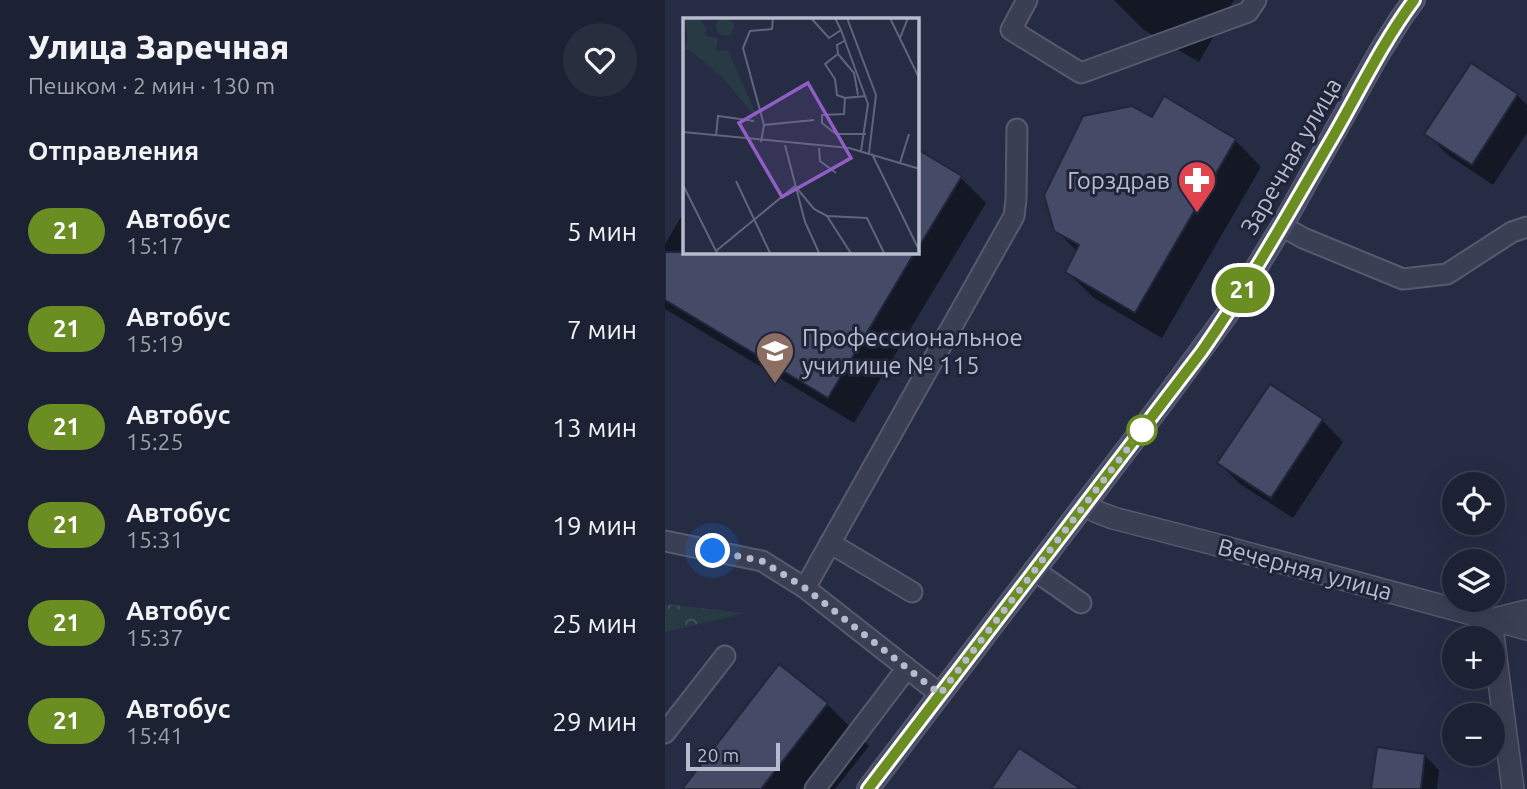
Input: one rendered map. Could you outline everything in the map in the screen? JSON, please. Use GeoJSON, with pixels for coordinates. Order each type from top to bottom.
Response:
{"type":"FeatureCollection","features":[{"type":"Feature","properties":{"kind":"main road","name":"Заречная улица"},"geometry":{"type":"LineString","coordinates":[[868,789],[1202,351],[1282,226],[1380,53],[1414,0]]}},
{"type":"Feature","properties":{"kind":"street","name":"Вечерняя улица"},"geometry":{"type":"LineString","coordinates":[[1085,504],[1113,518],[1527,629]]}},
{"type":"Feature","properties":{"kind":"street"},"geometry":{"type":"LineString","coordinates":[[1513,789],[1491,620],[1527,611]]}},
{"type":"Feature","properties":{"kind":"lane"},"geometry":{"type":"LineString","coordinates":[[1027,0],[1011,30],[1081,72],[1248,12],[1255,0]]}},
{"type":"Feature","properties":{"kind":"lane"},"geometry":{"type":"LineString","coordinates":[[805,588],[1014,215],[1017,129]]}},
{"type":"Feature","properties":{"kind":"lane"},"geometry":{"type":"LineString","coordinates":[[1282,226],[1303,238],[1403,279],[1447,274],[1512,232],[1527,227]]}},
{"type":"Feature","properties":{"kind":"lane"},"geometry":{"type":"LineString","coordinates":[[665,541],[762,561],[805,588],[940,694]]}},
{"type":"Feature","properties":{"kind":"lane"},"geometry":{"type":"LineString","coordinates":[[830,542],[912,592]]}},
{"type":"Feature","properties":{"kind":"lane"},"geometry":{"type":"LineString","coordinates":[[1034,570],[1081,603]]}},
{"type":"Feature","properties":{"kind":"lane"},"geometry":{"type":"LineString","coordinates":[[665,733],[725,656]]}},
{"type":"Feature","properties":{"kind":"lane"},"geometry":{"type":"LineString","coordinates":[[815,789],[907,668]]}},
{"type":"Feature","properties":{"kind":"green space"},"geometry":{"type":"Polygon","coordinates":[[[665,604],[745,613],[665,632],[665,604]]]}},
{"type":"Feature","properties":{"kind":"building"},"geometry":{"type":"Polygon","coordinates":[[[1471,63],[1518,94],[1472,165],[1424,134],[1471,63]]]}},
{"type":"Feature","properties":{"kind":"building"},"geometry":{"type":"Polygon","coordinates":[[[1164,96],[1236,139],[1135,313],[1065,272],[1079,245],[1054,231],[1044,195],[1083,116],[1132,106],[1152,117],[1164,96]]]}},
{"type":"Feature","properties":{"kind":"building"},"geometry":{"type":"Polygon","coordinates":[[[919,150],[962,176],[919,247],[919,150]]]}},
{"type":"Feature","properties":{"kind":"building"},"geometry":{"type":"Polygon","coordinates":[[[665,252],[914,254],[828,398],[665,300],[665,252]]]}},
{"type":"Feature","properties":{"kind":"building"},"geometry":{"type":"Polygon","coordinates":[[[1270,384],[1323,419],[1271,498],[1217,463],[1270,384]]]}},
{"type":"Feature","properties":{"kind":"building"},"geometry":{"type":"Polygon","coordinates":[[[779,664],[828,703],[761,789],[682,789],[779,664]]]}},
{"type":"Feature","properties":{"kind":"building"},"geometry":{"type":"Polygon","coordinates":[[[1377,747],[1425,754],[1421,789],[1371,789],[1377,747]]]}},
{"type":"Feature","properties":{"kind":"building"},"geometry":{"type":"Polygon","coordinates":[[[1019,748],[1081,789],[991,789],[1019,748]]]}},
{"type":"Feature","properties":{"kind":"bus line","name":"21"},"geometry":{"type":"LineString","coordinates":[[868,789],[1202,351],[1257,269],[1380,53],[1414,0]]}},
{"type":"Feature","properties":{"kind":"place","name":"Горздрав"},"geometry":{"type":"Point","coordinates":[1197,214]}},
{"type":"Feature","properties":{"kind":"place","name":"Профессиональное училище № 115"},"geometry":{"type":"Point","coordinates":[775,385]}},
{"type":"Feature","properties":{"kind":"route"},"geometry":{"type":"LineString","coordinates":[[713,551],[762,561],[805,588],[940,694],[1142,430]]}}]}
